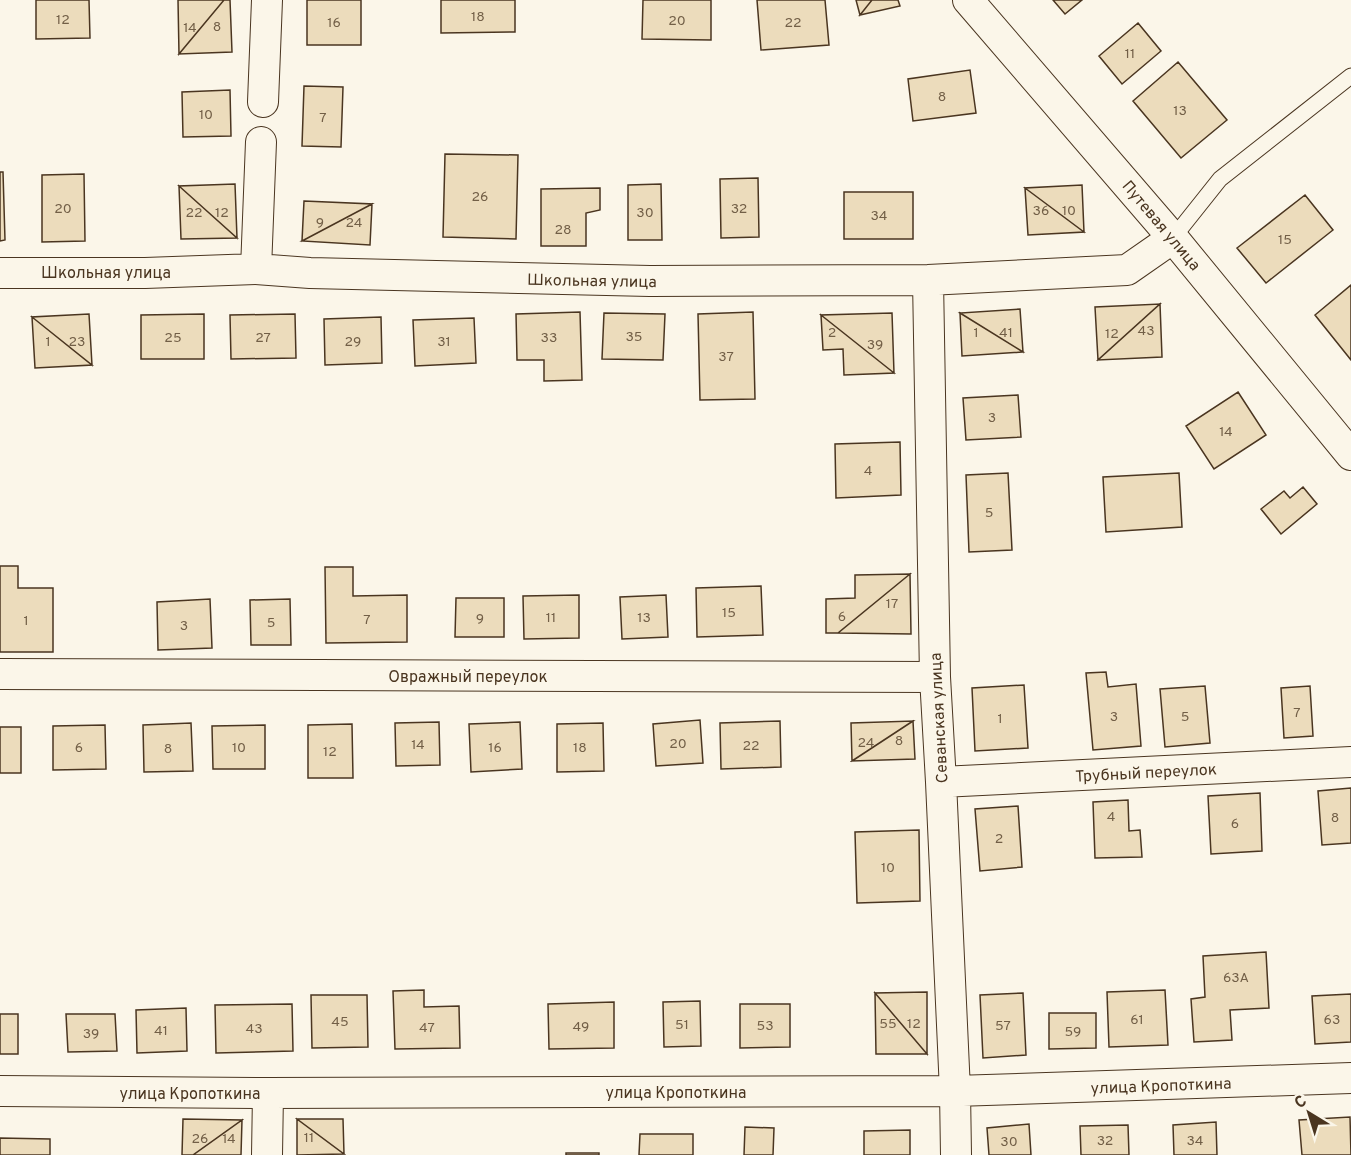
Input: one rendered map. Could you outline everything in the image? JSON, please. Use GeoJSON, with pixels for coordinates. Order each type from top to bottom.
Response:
{"type":"FeatureCollection","features":[{"type":"Feature","properties":{"kind":"street"},"geometry":{"type":"LineString","coordinates":[[263,102],[267,0]]}},
{"type":"Feature","properties":{"kind":"street","name":"Путевая улица"},"geometry":{"type":"LineString","coordinates":[[968,0],[1173,238],[1351,455]]}},
{"type":"Feature","properties":{"kind":"street"},"geometry":{"type":"LineString","coordinates":[[256,269],[261,142]]}},
{"type":"Feature","properties":{"kind":"street","name":"Школьная улица"},"geometry":{"type":"LineString","coordinates":[[0,273],[145,273],[256,269],[310,273],[650,281],[928,280],[1127,270],[1173,238]]}},
{"type":"Feature","properties":{"kind":"street","name":"Севанская улица"},"geometry":{"type":"LineString","coordinates":[[928,280],[935,677],[955,1091],[956,1155]]}},
{"type":"Feature","properties":{"kind":"street","name":"Овражный переулок"},"geometry":{"type":"LineString","coordinates":[[0,674],[935,677]]}},
{"type":"Feature","properties":{"kind":"street","name":"Трубный переулок"},"geometry":{"type":"LineString","coordinates":[[941,783],[1351,762]]}},
{"type":"Feature","properties":{"kind":"street","name":"улица Кропоткина"},"geometry":{"type":"LineString","coordinates":[[0,1091],[268,1093],[955,1091],[1351,1078]]}},
{"type":"Feature","properties":{"kind":"street"},"geometry":{"type":"LineString","coordinates":[[267,1155],[268,1093]]}},
{"type":"Feature","properties":{"kind":"lane"},"geometry":{"type":"LineString","coordinates":[[1173,238],[1220,179],[1351,76]]}},
{"type":"Feature","properties":{"kind":"building"},"geometry":{"type":"Polygon","coordinates":[[[36,0],[89,0],[90,38],[36,39],[36,0]]]}},
{"type":"Feature","properties":{"kind":"building"},"geometry":{"type":"Polygon","coordinates":[[[178,0],[224,0],[179,54],[178,0]]]}},
{"type":"Feature","properties":{"kind":"building"},"geometry":{"type":"Polygon","coordinates":[[[224,0],[230,0],[232,52],[179,54],[224,0]]]}},
{"type":"Feature","properties":{"kind":"building"},"geometry":{"type":"Polygon","coordinates":[[[307,0],[361,0],[361,45],[307,45],[307,0]]]}},
{"type":"Feature","properties":{"kind":"building"},"geometry":{"type":"Polygon","coordinates":[[[441,0],[515,0],[515,32],[441,33],[441,0]]]}},
{"type":"Feature","properties":{"kind":"building"},"geometry":{"type":"Polygon","coordinates":[[[643,0],[711,0],[711,40],[642,39],[643,0]]]}},
{"type":"Feature","properties":{"kind":"building"},"geometry":{"type":"Polygon","coordinates":[[[757,0],[825,0],[829,45],[761,50],[757,0]]]}},
{"type":"Feature","properties":{"kind":"building"},"geometry":{"type":"Polygon","coordinates":[[[856,0],[872,0],[860,15],[856,0]]]}},
{"type":"Feature","properties":{"kind":"building"},"geometry":{"type":"Polygon","coordinates":[[[872,0],[898,0],[900,6],[860,15],[872,0]]]}},
{"type":"Feature","properties":{"kind":"building"},"geometry":{"type":"Polygon","coordinates":[[[1053,0],[1082,0],[1065,14],[1053,0]]]}},
{"type":"Feature","properties":{"kind":"building"},"geometry":{"type":"Polygon","coordinates":[[[1138,23],[1161,51],[1122,84],[1099,56],[1138,23]]]}},
{"type":"Feature","properties":{"kind":"building"},"geometry":{"type":"Polygon","coordinates":[[[1178,62],[1227,120],[1181,158],[1133,101],[1178,62]]]}},
{"type":"Feature","properties":{"kind":"building"},"geometry":{"type":"Polygon","coordinates":[[[970,70],[976,113],[913,121],[908,79],[970,70]]]}},
{"type":"Feature","properties":{"kind":"building"},"geometry":{"type":"Polygon","coordinates":[[[304,86],[343,87],[341,147],[302,146],[304,86]]]}},
{"type":"Feature","properties":{"kind":"building"},"geometry":{"type":"Polygon","coordinates":[[[230,90],[231,136],[183,137],[182,92],[230,90]]]}},
{"type":"Feature","properties":{"kind":"building"},"geometry":{"type":"Polygon","coordinates":[[[445,154],[518,155],[516,239],[443,237],[445,154]]]}},
{"type":"Feature","properties":{"kind":"building"},"geometry":{"type":"Polygon","coordinates":[[[0,172],[3,172],[5,240],[0,241],[0,172]]]}},
{"type":"Feature","properties":{"kind":"building"},"geometry":{"type":"Polygon","coordinates":[[[84,174],[85,241],[42,242],[42,175],[84,174]]]}},
{"type":"Feature","properties":{"kind":"building"},"geometry":{"type":"Polygon","coordinates":[[[758,178],[759,237],[721,238],[720,179],[758,178]]]}},
{"type":"Feature","properties":{"kind":"building"},"geometry":{"type":"Polygon","coordinates":[[[235,184],[237,238],[179,186],[235,184]]]}},
{"type":"Feature","properties":{"kind":"building"},"geometry":{"type":"Polygon","coordinates":[[[661,184],[662,240],[628,240],[628,185],[661,184]]]}},
{"type":"Feature","properties":{"kind":"building"},"geometry":{"type":"Polygon","coordinates":[[[1082,185],[1084,232],[1025,188],[1082,185]]]}},
{"type":"Feature","properties":{"kind":"building"},"geometry":{"type":"Polygon","coordinates":[[[179,186],[237,238],[181,239],[179,186]]]}},
{"type":"Feature","properties":{"kind":"building"},"geometry":{"type":"Polygon","coordinates":[[[600,188],[600,210],[586,213],[586,246],[541,246],[541,189],[600,188]]]}},
{"type":"Feature","properties":{"kind":"building"},"geometry":{"type":"Polygon","coordinates":[[[1025,188],[1084,232],[1028,235],[1025,188]]]}},
{"type":"Feature","properties":{"kind":"building"},"geometry":{"type":"Polygon","coordinates":[[[844,192],[913,192],[913,239],[844,239],[844,192]]]}},
{"type":"Feature","properties":{"kind":"building"},"geometry":{"type":"Polygon","coordinates":[[[1305,195],[1333,230],[1266,283],[1237,248],[1305,195]]]}},
{"type":"Feature","properties":{"kind":"building"},"geometry":{"type":"Polygon","coordinates":[[[304,201],[372,204],[302,241],[304,201]]]}},
{"type":"Feature","properties":{"kind":"building"},"geometry":{"type":"Polygon","coordinates":[[[372,204],[370,245],[302,241],[372,204]]]}},
{"type":"Feature","properties":{"kind":"building"},"geometry":{"type":"Polygon","coordinates":[[[1351,285],[1351,360],[1315,315],[1351,285]]]}},
{"type":"Feature","properties":{"kind":"building"},"geometry":{"type":"Polygon","coordinates":[[[1160,304],[1162,357],[1098,360],[1160,304]]]}},
{"type":"Feature","properties":{"kind":"building"},"geometry":{"type":"Polygon","coordinates":[[[1160,304],[1098,360],[1095,307],[1160,304]]]}},
{"type":"Feature","properties":{"kind":"building"},"geometry":{"type":"Polygon","coordinates":[[[1020,309],[1023,352],[960,313],[1020,309]]]}},
{"type":"Feature","properties":{"kind":"building"},"geometry":{"type":"Polygon","coordinates":[[[580,312],[582,380],[544,381],[544,360],[517,360],[516,314],[580,312]]]}},
{"type":"Feature","properties":{"kind":"building"},"geometry":{"type":"Polygon","coordinates":[[[753,312],[755,399],[700,400],[698,314],[753,312]]]}},
{"type":"Feature","properties":{"kind":"building"},"geometry":{"type":"Polygon","coordinates":[[[604,313],[665,314],[663,360],[602,359],[604,313]]]}},
{"type":"Feature","properties":{"kind":"building"},"geometry":{"type":"Polygon","coordinates":[[[892,313],[894,373],[821,315],[892,313]]]}},
{"type":"Feature","properties":{"kind":"building"},"geometry":{"type":"Polygon","coordinates":[[[960,313],[1023,352],[962,356],[960,313]]]}},
{"type":"Feature","properties":{"kind":"building"},"geometry":{"type":"Polygon","coordinates":[[[89,314],[92,365],[32,317],[89,314]]]}},
{"type":"Feature","properties":{"kind":"building"},"geometry":{"type":"Polygon","coordinates":[[[204,314],[204,359],[141,359],[141,315],[204,314]]]}},
{"type":"Feature","properties":{"kind":"building"},"geometry":{"type":"Polygon","coordinates":[[[295,314],[296,358],[231,359],[230,315],[295,314]]]}},
{"type":"Feature","properties":{"kind":"building"},"geometry":{"type":"Polygon","coordinates":[[[821,315],[894,373],[844,375],[843,349],[823,350],[821,315]]]}},
{"type":"Feature","properties":{"kind":"building"},"geometry":{"type":"Polygon","coordinates":[[[32,317],[92,365],[35,368],[32,317]]]}},
{"type":"Feature","properties":{"kind":"building"},"geometry":{"type":"Polygon","coordinates":[[[381,317],[382,363],[325,365],[324,319],[381,317]]]}},
{"type":"Feature","properties":{"kind":"building"},"geometry":{"type":"Polygon","coordinates":[[[474,318],[476,363],[415,366],[413,320],[474,318]]]}},
{"type":"Feature","properties":{"kind":"building"},"geometry":{"type":"Polygon","coordinates":[[[1238,392],[1266,435],[1214,469],[1186,426],[1238,392]]]}},
{"type":"Feature","properties":{"kind":"building"},"geometry":{"type":"Polygon","coordinates":[[[1018,395],[1021,437],[966,440],[963,398],[1018,395]]]}},
{"type":"Feature","properties":{"kind":"building"},"geometry":{"type":"Polygon","coordinates":[[[900,442],[901,495],[836,498],[835,444],[900,442]]]}},
{"type":"Feature","properties":{"kind":"building"},"geometry":{"type":"Polygon","coordinates":[[[1008,473],[1012,550],[969,552],[966,475],[1008,473]]]}},
{"type":"Feature","properties":{"kind":"building"},"geometry":{"type":"Polygon","coordinates":[[[1179,473],[1182,527],[1106,532],[1103,477],[1179,473]]]}},
{"type":"Feature","properties":{"kind":"building"},"geometry":{"type":"Polygon","coordinates":[[[1303,487],[1317,504],[1281,534],[1261,509],[1284,491],[1290,498],[1303,487]]]}},
{"type":"Feature","properties":{"kind":"building"},"geometry":{"type":"Polygon","coordinates":[[[0,566],[18,566],[18,588],[53,588],[53,652],[0,652],[0,566]]]}},
{"type":"Feature","properties":{"kind":"building"},"geometry":{"type":"Polygon","coordinates":[[[325,567],[353,567],[353,596],[407,595],[407,642],[326,643],[325,567]]]}},
{"type":"Feature","properties":{"kind":"building"},"geometry":{"type":"Polygon","coordinates":[[[910,574],[838,633],[826,633],[826,599],[855,598],[855,575],[910,574]]]}},
{"type":"Feature","properties":{"kind":"building"},"geometry":{"type":"Polygon","coordinates":[[[910,574],[911,634],[838,633],[910,574]]]}},
{"type":"Feature","properties":{"kind":"building"},"geometry":{"type":"Polygon","coordinates":[[[761,586],[763,635],[697,637],[696,588],[761,586]]]}},
{"type":"Feature","properties":{"kind":"building"},"geometry":{"type":"Polygon","coordinates":[[[579,595],[579,638],[524,639],[523,596],[579,595]]]}},
{"type":"Feature","properties":{"kind":"building"},"geometry":{"type":"Polygon","coordinates":[[[666,595],[668,637],[622,639],[620,597],[666,595]]]}},
{"type":"Feature","properties":{"kind":"building"},"geometry":{"type":"Polygon","coordinates":[[[456,598],[504,598],[504,637],[455,637],[456,598]]]}},
{"type":"Feature","properties":{"kind":"building"},"geometry":{"type":"Polygon","coordinates":[[[210,599],[212,648],[158,650],[157,602],[210,599]]]}},
{"type":"Feature","properties":{"kind":"building"},"geometry":{"type":"Polygon","coordinates":[[[290,599],[291,645],[251,645],[250,600],[290,599]]]}},
{"type":"Feature","properties":{"kind":"building"},"geometry":{"type":"Polygon","coordinates":[[[1106,672],[1108,687],[1136,684],[1141,746],[1093,750],[1086,673],[1106,672]]]}},
{"type":"Feature","properties":{"kind":"building"},"geometry":{"type":"Polygon","coordinates":[[[1024,685],[1028,748],[975,751],[972,688],[1024,685]]]}},
{"type":"Feature","properties":{"kind":"building"},"geometry":{"type":"Polygon","coordinates":[[[1205,686],[1210,743],[1165,747],[1160,689],[1205,686]]]}},
{"type":"Feature","properties":{"kind":"building"},"geometry":{"type":"Polygon","coordinates":[[[1310,686],[1313,736],[1284,738],[1281,688],[1310,686]]]}},
{"type":"Feature","properties":{"kind":"building"},"geometry":{"type":"Polygon","coordinates":[[[700,720],[703,763],[656,766],[653,724],[700,720]]]}},
{"type":"Feature","properties":{"kind":"building"},"geometry":{"type":"Polygon","coordinates":[[[780,721],[781,767],[721,769],[720,723],[780,721]]]}},
{"type":"Feature","properties":{"kind":"building"},"geometry":{"type":"Polygon","coordinates":[[[913,721],[915,759],[852,761],[913,721]]]}},
{"type":"Feature","properties":{"kind":"building"},"geometry":{"type":"Polygon","coordinates":[[[913,721],[852,761],[851,723],[913,721]]]}},
{"type":"Feature","properties":{"kind":"building"},"geometry":{"type":"Polygon","coordinates":[[[439,722],[440,765],[396,766],[395,723],[439,722]]]}},
{"type":"Feature","properties":{"kind":"building"},"geometry":{"type":"Polygon","coordinates":[[[520,722],[522,769],[471,772],[469,724],[520,722]]]}},
{"type":"Feature","properties":{"kind":"building"},"geometry":{"type":"Polygon","coordinates":[[[191,723],[193,771],[144,772],[143,725],[191,723]]]}},
{"type":"Feature","properties":{"kind":"building"},"geometry":{"type":"Polygon","coordinates":[[[603,723],[604,771],[557,772],[557,724],[603,723]]]}},
{"type":"Feature","properties":{"kind":"building"},"geometry":{"type":"Polygon","coordinates":[[[352,724],[353,778],[308,778],[308,725],[352,724]]]}},
{"type":"Feature","properties":{"kind":"building"},"geometry":{"type":"Polygon","coordinates":[[[105,725],[106,769],[53,770],[53,726],[105,725]]]}},
{"type":"Feature","properties":{"kind":"building"},"geometry":{"type":"Polygon","coordinates":[[[265,725],[265,769],[213,769],[212,726],[265,725]]]}},
{"type":"Feature","properties":{"kind":"building"},"geometry":{"type":"Polygon","coordinates":[[[0,727],[21,727],[21,773],[0,773],[0,727]]]}},
{"type":"Feature","properties":{"kind":"building"},"geometry":{"type":"Polygon","coordinates":[[[1351,788],[1351,843],[1322,845],[1318,791],[1351,788]]]}},
{"type":"Feature","properties":{"kind":"building"},"geometry":{"type":"Polygon","coordinates":[[[1260,793],[1262,851],[1211,854],[1208,796],[1260,793]]]}},
{"type":"Feature","properties":{"kind":"building"},"geometry":{"type":"Polygon","coordinates":[[[1128,800],[1129,831],[1140,830],[1142,857],[1095,858],[1093,802],[1128,800]]]}},
{"type":"Feature","properties":{"kind":"building"},"geometry":{"type":"Polygon","coordinates":[[[1018,806],[1022,867],[980,871],[975,809],[1018,806]]]}},
{"type":"Feature","properties":{"kind":"building"},"geometry":{"type":"Polygon","coordinates":[[[919,830],[920,901],[857,903],[855,832],[919,830]]]}},
{"type":"Feature","properties":{"kind":"building"},"geometry":{"type":"Polygon","coordinates":[[[1266,952],[1269,1008],[1230,1010],[1232,1040],[1194,1042],[1191,999],[1205,997],[1203,956],[1266,952]]]}},
{"type":"Feature","properties":{"kind":"building"},"geometry":{"type":"Polygon","coordinates":[[[424,990],[424,1007],[459,1006],[460,1048],[395,1049],[393,991],[424,990]]]}},
{"type":"Feature","properties":{"kind":"building"},"geometry":{"type":"Polygon","coordinates":[[[1165,990],[1168,1045],[1109,1047],[1107,992],[1165,990]]]}},
{"type":"Feature","properties":{"kind":"building"},"geometry":{"type":"Polygon","coordinates":[[[927,992],[927,1054],[875,993],[927,992]]]}},
{"type":"Feature","properties":{"kind":"building"},"geometry":{"type":"Polygon","coordinates":[[[875,993],[927,1054],[876,1054],[875,993]]]}},
{"type":"Feature","properties":{"kind":"building"},"geometry":{"type":"Polygon","coordinates":[[[1023,993],[1026,1055],[983,1058],[980,995],[1023,993]]]}},
{"type":"Feature","properties":{"kind":"building"},"geometry":{"type":"Polygon","coordinates":[[[1351,994],[1351,1042],[1315,1044],[1312,996],[1351,994]]]}},
{"type":"Feature","properties":{"kind":"building"},"geometry":{"type":"Polygon","coordinates":[[[311,995],[367,995],[368,1047],[312,1048],[311,995]]]}},
{"type":"Feature","properties":{"kind":"building"},"geometry":{"type":"Polygon","coordinates":[[[700,1001],[701,1046],[664,1047],[663,1002],[700,1001]]]}},
{"type":"Feature","properties":{"kind":"building"},"geometry":{"type":"Polygon","coordinates":[[[614,1002],[614,1048],[549,1049],[548,1004],[614,1002]]]}},
{"type":"Feature","properties":{"kind":"building"},"geometry":{"type":"Polygon","coordinates":[[[292,1004],[293,1051],[216,1053],[215,1005],[292,1004]]]}},
{"type":"Feature","properties":{"kind":"building"},"geometry":{"type":"Polygon","coordinates":[[[740,1004],[790,1004],[790,1047],[740,1048],[740,1004]]]}},
{"type":"Feature","properties":{"kind":"building"},"geometry":{"type":"Polygon","coordinates":[[[186,1008],[187,1051],[137,1053],[136,1010],[186,1008]]]}},
{"type":"Feature","properties":{"kind":"building"},"geometry":{"type":"Polygon","coordinates":[[[1049,1013],[1096,1013],[1096,1048],[1049,1049],[1049,1013]]]}},
{"type":"Feature","properties":{"kind":"building"},"geometry":{"type":"Polygon","coordinates":[[[0,1014],[18,1014],[18,1054],[0,1054],[0,1014]]]}},
{"type":"Feature","properties":{"kind":"building"},"geometry":{"type":"Polygon","coordinates":[[[66,1014],[115,1014],[117,1051],[68,1052],[66,1014]]]}},
{"type":"Feature","properties":{"kind":"building"},"geometry":{"type":"Polygon","coordinates":[[[1350,1117],[1351,1155],[1302,1155],[1299,1120],[1350,1117]]]}},
{"type":"Feature","properties":{"kind":"building"},"geometry":{"type":"Polygon","coordinates":[[[183,1119],[242,1120],[193,1155],[182,1155],[183,1119]]]}},
{"type":"Feature","properties":{"kind":"building"},"geometry":{"type":"Polygon","coordinates":[[[297,1119],[343,1119],[344,1154],[297,1119]]]}},
{"type":"Feature","properties":{"kind":"building"},"geometry":{"type":"Polygon","coordinates":[[[297,1119],[344,1154],[297,1155],[297,1119]]]}},
{"type":"Feature","properties":{"kind":"building"},"geometry":{"type":"Polygon","coordinates":[[[242,1120],[241,1155],[193,1155],[242,1120]]]}},
{"type":"Feature","properties":{"kind":"building"},"geometry":{"type":"Polygon","coordinates":[[[1216,1122],[1217,1155],[1174,1155],[1173,1125],[1216,1122]]]}},
{"type":"Feature","properties":{"kind":"building"},"geometry":{"type":"Polygon","coordinates":[[[1029,1124],[1031,1155],[989,1155],[987,1128],[1029,1124]]]}},
{"type":"Feature","properties":{"kind":"building"},"geometry":{"type":"Polygon","coordinates":[[[1128,1125],[1129,1155],[1081,1155],[1080,1126],[1128,1125]]]}},
{"type":"Feature","properties":{"kind":"building"},"geometry":{"type":"Polygon","coordinates":[[[745,1127],[774,1128],[773,1155],[744,1155],[745,1127]]]}},
{"type":"Feature","properties":{"kind":"building"},"geometry":{"type":"Polygon","coordinates":[[[910,1130],[910,1155],[864,1155],[864,1131],[910,1130]]]}},
{"type":"Feature","properties":{"kind":"building"},"geometry":{"type":"Polygon","coordinates":[[[640,1134],[693,1134],[693,1155],[639,1155],[640,1134]]]}},
{"type":"Feature","properties":{"kind":"building"},"geometry":{"type":"Polygon","coordinates":[[[0,1138],[50,1139],[50,1155],[0,1155],[0,1138]]]}},
{"type":"Feature","properties":{"kind":"building"},"geometry":{"type":"Polygon","coordinates":[[[566,1153],[599,1153],[599,1155],[566,1155],[566,1153]]]}}]}
